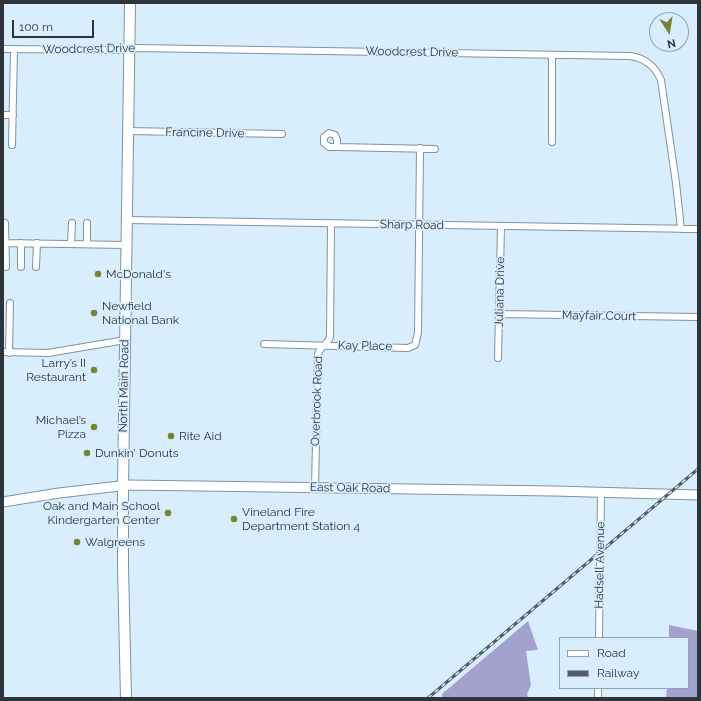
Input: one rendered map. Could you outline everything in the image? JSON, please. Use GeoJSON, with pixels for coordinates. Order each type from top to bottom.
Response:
{"type":"FeatureCollection","features":[{"type":"Feature","properties":{"kind":"main road","name":"North Main Road"},"geometry":{"type":"LineString","coordinates":[[126,698],[123,485],[130,3]]}},
{"type":"Feature","properties":{"kind":"street","name":"Woodcrest Drive"},"geometry":{"type":"LineString","coordinates":[[3,49],[286,50],[638,57],[645,60],[656,70],[661,80],[681,229]]}},
{"type":"Feature","properties":{"kind":"street"},"geometry":{"type":"LineString","coordinates":[[12,145],[14,49]]}},
{"type":"Feature","properties":{"kind":"street"},"geometry":{"type":"LineString","coordinates":[[552,55],[552,142]]}},
{"type":"Feature","properties":{"kind":"street"},"geometry":{"type":"LineString","coordinates":[[3,115],[13,115]]}},
{"type":"Feature","properties":{"kind":"street","name":"Francine Drive"},"geometry":{"type":"LineString","coordinates":[[128,131],[282,134]]}},
{"type":"Feature","properties":{"kind":"street"},"geometry":{"type":"LineString","coordinates":[[337,147],[435,149]]}},
{"type":"Feature","properties":{"kind":"street"},"geometry":{"type":"LineString","coordinates":[[419,225],[420,148]]}},
{"type":"Feature","properties":{"kind":"street","name":"Sharp Road"},"geometry":{"type":"LineString","coordinates":[[127,220],[698,229]]}},
{"type":"Feature","properties":{"kind":"street"},"geometry":{"type":"LineString","coordinates":[[5,223],[4,243],[6,267]]}},
{"type":"Feature","properties":{"kind":"street"},"geometry":{"type":"LineString","coordinates":[[71,244],[72,223]]}},
{"type":"Feature","properties":{"kind":"street"},"geometry":{"type":"LineString","coordinates":[[87,223],[87,244]]}},
{"type":"Feature","properties":{"kind":"street","name":"Overbrook Road"},"geometry":{"type":"LineString","coordinates":[[315,487],[318,354],[319,350],[329,341],[330,337],[331,223]]}},
{"type":"Feature","properties":{"kind":"street","name":"Kay Place"},"geometry":{"type":"LineString","coordinates":[[264,344],[412,347],[417,341],[419,225]]}},
{"type":"Feature","properties":{"kind":"street","name":"Juliana Drive"},"geometry":{"type":"LineString","coordinates":[[498,358],[501,226]]}},
{"type":"Feature","properties":{"kind":"street"},"geometry":{"type":"LineString","coordinates":[[4,243],[127,245]]}},
{"type":"Feature","properties":{"kind":"street"},"geometry":{"type":"LineString","coordinates":[[21,243],[21,266]]}},
{"type":"Feature","properties":{"kind":"street"},"geometry":{"type":"LineString","coordinates":[[36,267],[37,243]]}},
{"type":"Feature","properties":{"kind":"street"},"geometry":{"type":"LineString","coordinates":[[10,304],[6,353],[48,353],[125,340]]}},
{"type":"Feature","properties":{"kind":"street","name":"Mayfair Court"},"geometry":{"type":"LineString","coordinates":[[500,314],[698,317]]}},
{"type":"Feature","properties":{"kind":"street","name":"East Oak Road"},"geometry":{"type":"LineString","coordinates":[[3,502],[59,492],[123,485],[315,487],[698,496]]}},
{"type":"Feature","properties":{"kind":"street","name":"Hadsell Avenue"},"geometry":{"type":"LineString","coordinates":[[599,637],[601,493]]}},
{"type":"Feature","properties":{"kind":"shaded area"},"geometry":{"type":"Polygon","coordinates":[[[528,621],[538,650],[526,651],[531,685],[527,694],[528,698],[442,698],[442,694],[528,621]]]}},
{"type":"Feature","properties":{"kind":"shaded area"},"geometry":{"type":"Polygon","coordinates":[[[669,625],[698,631],[698,698],[666,698],[667,689],[689,689],[689,637],[669,637],[669,625]]]}},
{"type":"Feature","properties":{"kind":"railway"},"geometry":{"type":"LineString","coordinates":[[428,698],[698,469]]}},
{"type":"Feature","properties":{"kind":"place","name":"McDonald's"},"geometry":{"type":"Point","coordinates":[98,274]}},
{"type":"Feature","properties":{"kind":"place","name":"Newfield National Bank"},"geometry":{"type":"Point","coordinates":[94,313]}},
{"type":"Feature","properties":{"kind":"place","name":"Larry’s II Restaurant"},"geometry":{"type":"Point","coordinates":[94,370]}},
{"type":"Feature","properties":{"kind":"place","name":"Michael’s Pizza"},"geometry":{"type":"Point","coordinates":[94,427]}},
{"type":"Feature","properties":{"kind":"place","name":"Rite Aid"},"geometry":{"type":"Point","coordinates":[171,436]}},
{"type":"Feature","properties":{"kind":"place","name":"Dunkin' Donuts"},"geometry":{"type":"Point","coordinates":[87,453]}},
{"type":"Feature","properties":{"kind":"place","name":"Oak and Main School Kindergarten Center"},"geometry":{"type":"Point","coordinates":[168,513]}},
{"type":"Feature","properties":{"kind":"place","name":"Vineland Fire Department Station 4"},"geometry":{"type":"Point","coordinates":[234,519]}},
{"type":"Feature","properties":{"kind":"place","name":"Walgreens"},"geometry":{"type":"Point","coordinates":[77,542]}}]}
